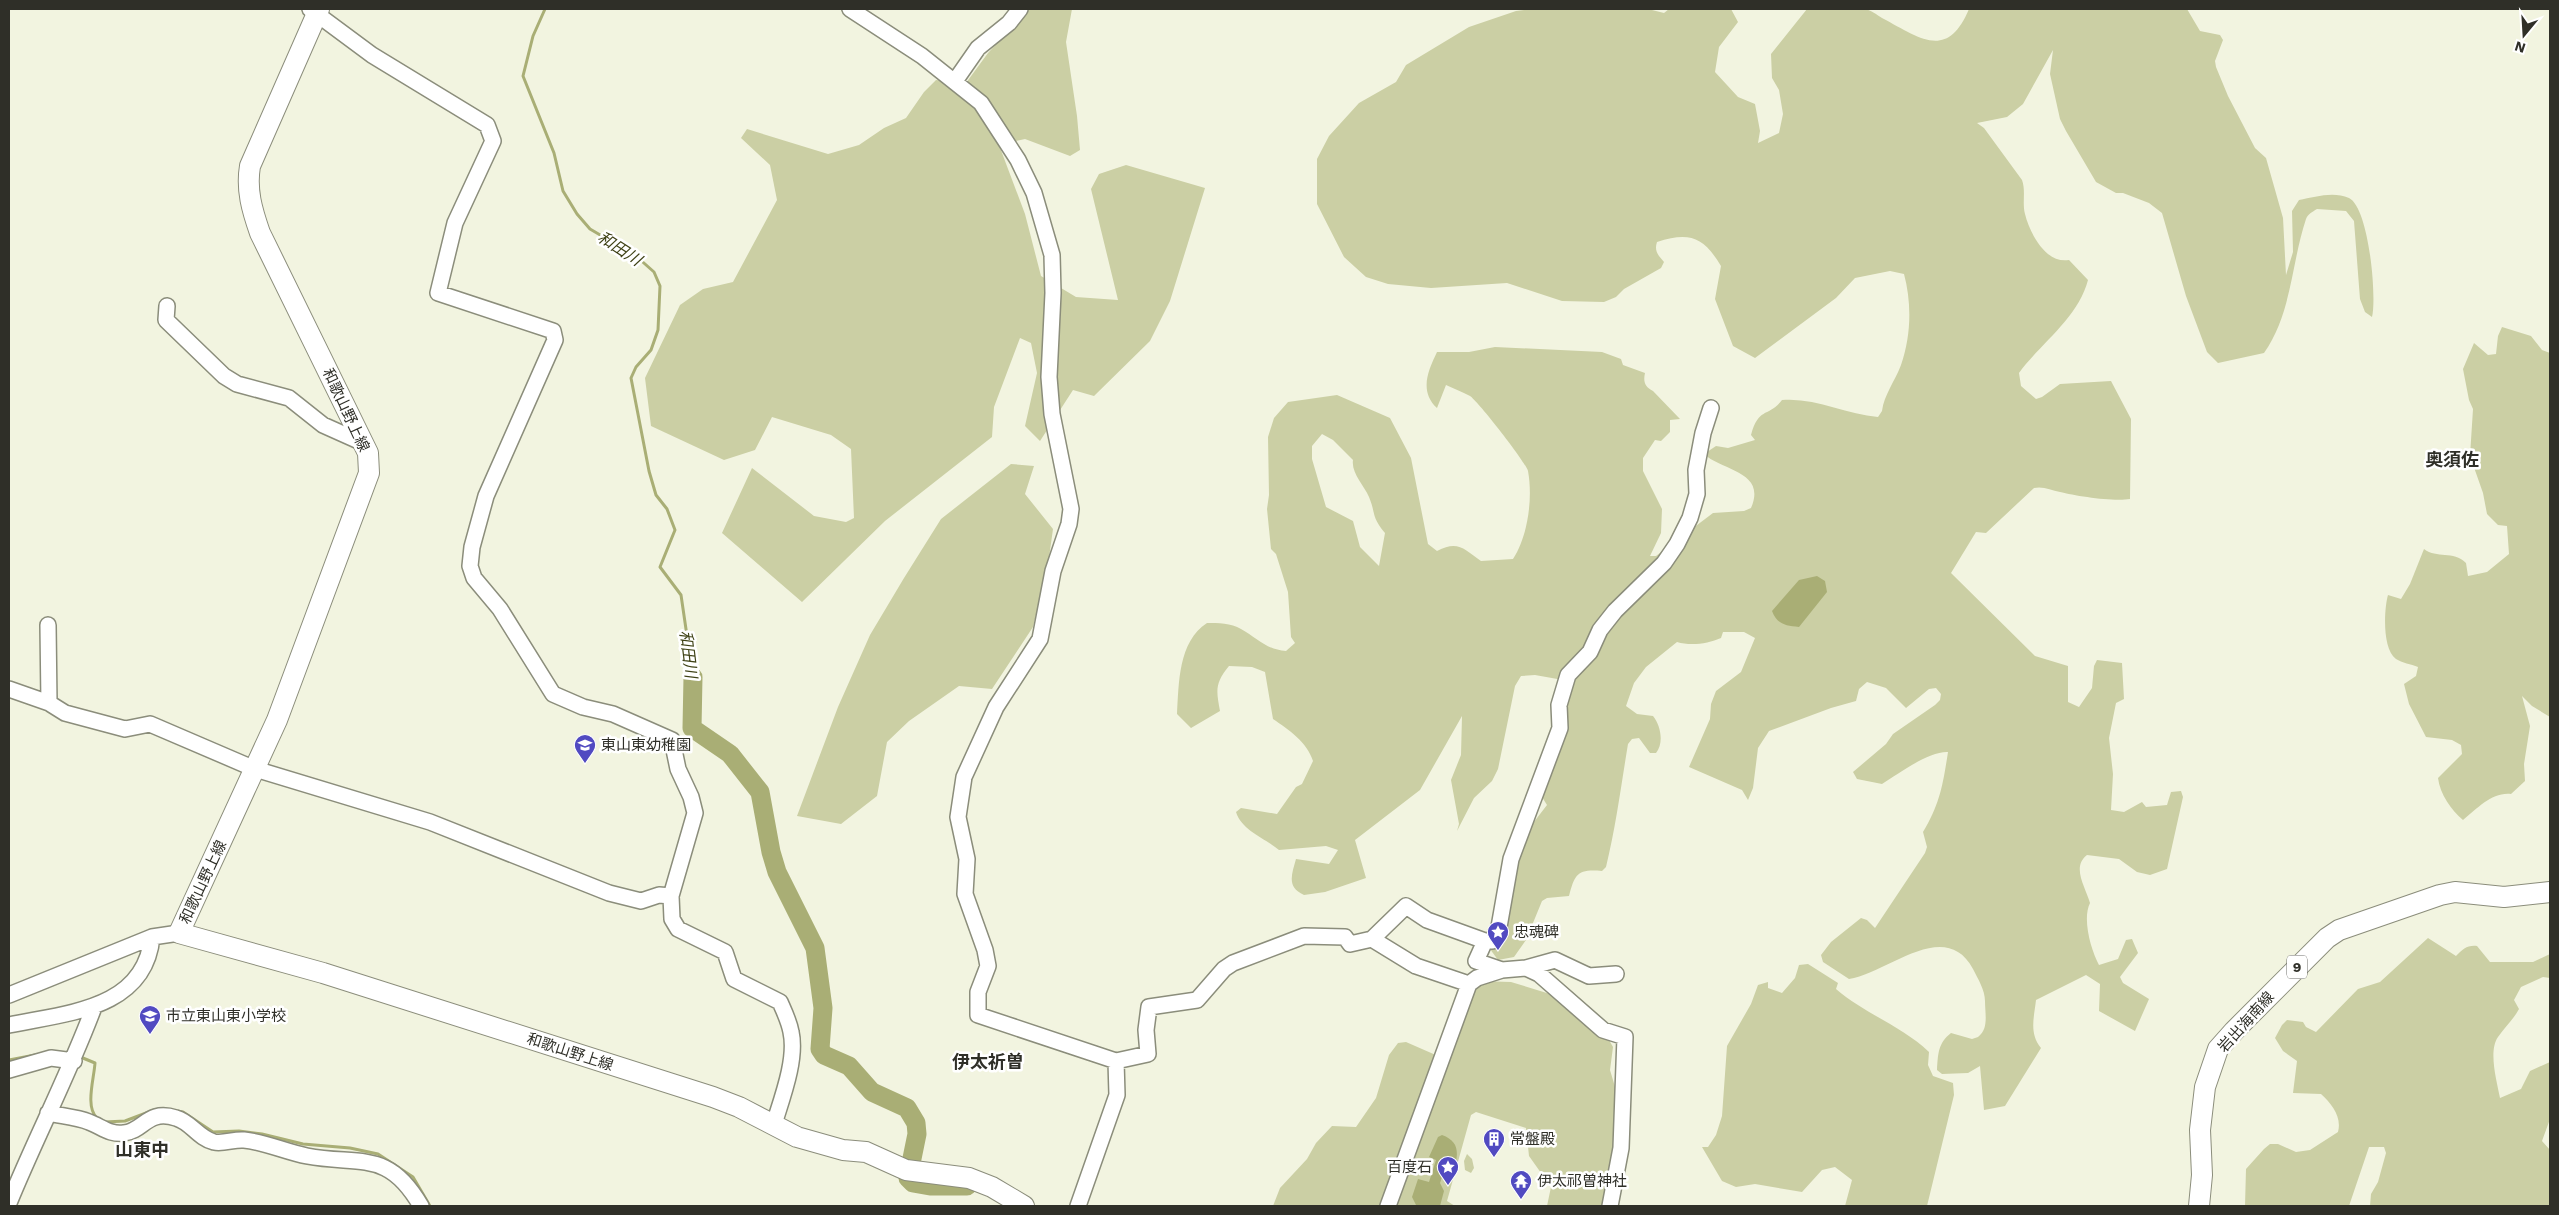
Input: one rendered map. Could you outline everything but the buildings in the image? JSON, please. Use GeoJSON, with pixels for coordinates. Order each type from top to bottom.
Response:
{"type":"FeatureCollection","features":[{"type":"Feature","properties":{"kind":"main road","name":"和歌山野上線"},"geometry":{"type":"LineString","coordinates":[[316,10],[250,166],[248,180],[251,206],[260,233],[368,453],[369,473],[277,720],[179,933],[323,973],[704,1094],[739,1107],[797,1136],[843,1150],[866,1152],[909,1171],[969,1178],[992,1187],[1024,1206]]}},
{"type":"Feature","properties":{"kind":"main road","name":"岩出海南線"},"geometry":{"type":"LineString","coordinates":[[2199,1206],[2202,1175],[2200,1130],[2205,1087],[2218,1049],[2326,938],[2338,930],[2440,895],[2455,892],[2504,897],[2550,892]]}},
{"type":"Feature","properties":{"kind":"street"},"geometry":{"type":"LineString","coordinates":[[850,9],[922,56],[981,104],[1018,160],[1034,193],[1047,231],[1052,255],[1053,293],[1049,377],[1052,414],[1071,509],[1069,524],[1053,571],[1040,639],[996,707],[964,777],[958,817],[967,859],[965,894],[985,950],[988,966],[978,992],[978,1015],[1116,1062],[1148,1054],[1146,1030],[1149,1007],[1196,1000],[1224,969],[1233,963],[1304,936],[1345,937],[1350,944],[1372,939],[1406,906],[1427,920],[1485,941],[1492,941],[1499,927],[1511,859],[1560,728],[1559,705],[1568,675],[1590,652],[1600,630],[1615,610],[1664,563],[1677,544],[1690,518],[1697,494],[1696,470],[1710,408]]}},
{"type":"Feature","properties":{"kind":"street"},"geometry":{"type":"LineString","coordinates":[[955,81],[978,48],[1009,22],[1020,9]]}},
{"type":"Feature","properties":{"kind":"street"},"geometry":{"type":"LineString","coordinates":[[316,10],[372,56],[487,125],[493,141],[455,223],[438,293],[553,331],[555,340],[486,496],[472,548],[470,566],[474,578],[500,609],[553,694],[583,707],[613,714],[672,740],[678,769],[691,797],[694,814],[671,896],[672,919],[678,930],[725,952],[734,979],[780,1002],[791,1032],[792,1049],[785,1089],[774,1124]]}},
{"type":"Feature","properties":{"kind":"street"},"geometry":{"type":"LineString","coordinates":[[167,306],[166,320],[224,376],[237,384],[288,398],[323,425],[361,442]]}},
{"type":"Feature","properties":{"kind":"street"},"geometry":{"type":"LineString","coordinates":[[48,625],[49,703]]}},
{"type":"Feature","properties":{"kind":"street"},"geometry":{"type":"LineString","coordinates":[[9,689],[49,703],[65,713],[124,728],[150,724],[256,769],[430,822],[609,893],[641,901],[659,895],[671,896]]}},
{"type":"Feature","properties":{"kind":"street"},"geometry":{"type":"LineString","coordinates":[[9,995],[152,937],[179,933]]}},
{"type":"Feature","properties":{"kind":"street"},"geometry":{"type":"LineString","coordinates":[[9,1025],[94,1007],[108,1002],[119,995],[141,973],[147,961],[152,937]]}},
{"type":"Feature","properties":{"kind":"street"},"geometry":{"type":"LineString","coordinates":[[1372,939],[1416,966],[1470,984]]}},
{"type":"Feature","properties":{"kind":"street"},"geometry":{"type":"LineString","coordinates":[[1485,941],[1476,961],[1502,970]]}},
{"type":"Feature","properties":{"kind":"street"},"geometry":{"type":"LineString","coordinates":[[1388,1206],[1470,984],[1477,978],[1502,970],[1526,968],[1555,960],[1589,976],[1616,974]]}},
{"type":"Feature","properties":{"kind":"street"},"geometry":{"type":"LineString","coordinates":[[1526,968],[1539,974],[1603,1030],[1625,1037],[1620,1163],[1610,1206]]}},
{"type":"Feature","properties":{"kind":"street"},"geometry":{"type":"LineString","coordinates":[[9,1203],[48,1113],[74,1060],[94,1007]]}},
{"type":"Feature","properties":{"kind":"street"},"geometry":{"type":"LineString","coordinates":[[9,1070],[51,1058],[74,1060]]}},
{"type":"Feature","properties":{"kind":"street"},"geometry":{"type":"LineString","coordinates":[[1078,1206],[1117,1095],[1116,1062]]}},
{"type":"Feature","properties":{"kind":"street"},"geometry":{"type":"LineString","coordinates":[[48,1113],[89,1122],[107,1132],[125,1133],[158,1116],[178,1118],[204,1139],[217,1142],[245,1140],[308,1156],[357,1159],[382,1167],[400,1176],[421,1206]]}},
{"type":"Feature","properties":{"kind":"shaded area"},"geometry":{"type":"Polygon","coordinates":[[[1859,8],[1872,11],[1920,38],[1942,40],[1951,35],[1961,25],[1969,9],[2187,9],[2200,31],[2220,35],[2223,40],[2215,61],[2216,67],[2228,96],[2255,148],[2266,158],[2283,218],[2286,275],[2293,252],[2292,211],[2299,200],[2324,195],[2343,196],[2349,198],[2356,205],[2362,218],[2372,273],[2372,317],[2365,312],[2360,299],[2354,221],[2346,211],[2317,209],[2309,214],[2306,219],[2286,305],[2273,338],[2264,353],[2218,363],[2207,352],[2186,296],[2162,213],[2149,203],[2123,193],[2116,193],[2096,182],[2066,131],[2060,119],[2050,74],[2053,50],[2023,104],[2007,117],[1977,123],[1984,128],[2022,180],[2027,222],[2040,246],[2053,257],[2069,260],[2088,280],[2083,294],[2068,318],[2019,373],[2021,386],[2036,399],[2060,384],[2111,381],[2131,419],[2130,499],[2095,498],[2044,488],[2034,488],[1986,533],[1976,532],[1951,573],[2035,656],[2068,666],[2068,702],[2079,707],[2092,688],[2094,666],[2097,660],[2122,663],[2124,699],[2116,703],[2109,738],[2113,774],[2111,810],[2124,812],[2142,802],[2146,807],[2167,805],[2171,792],[2181,791],[2183,797],[2167,869],[2150,875],[2137,872],[2119,859],[2087,855],[2080,865],[2081,878],[2090,903],[2087,917],[2088,934],[2099,965],[2118,959],[2126,940],[2132,939],[2138,953],[2120,977],[2123,983],[2149,999],[2135,1031],[2099,1011],[2100,984],[2086,975],[2036,1000],[2034,1031],[2041,1048],[2005,1106],[1984,1110],[1980,1066],[1968,1073],[1942,1074],[1937,1070],[1941,1045],[1951,1033],[1972,1039],[1981,1034],[1985,1026],[1985,997],[1983,989],[1973,969],[1961,954],[1947,948],[1932,948],[1915,952],[1864,975],[1849,979],[1823,962],[1821,955],[1831,942],[1861,918],[1867,920],[1875,928],[1925,853],[1927,847],[1923,832],[1940,794],[1948,752],[1923,759],[1882,784],[1857,779],[1853,772],[1886,744],[1893,734],[1940,700],[1941,694],[1936,688],[1929,689],[1906,708],[1886,688],[1867,682],[1859,689],[1856,701],[1831,708],[1769,731],[1758,748],[1753,788],[1748,800],[1742,790],[1689,767],[1710,719],[1711,704],[1716,691],[1741,672],[1755,638],[1744,632],[1723,632],[1721,638],[1705,643],[1688,644],[1677,642],[1646,667],[1634,683],[1626,706],[1637,714],[1653,716],[1660,729],[1661,740],[1656,753],[1650,753],[1639,738],[1632,739],[1628,744],[1616,821],[1606,867],[1602,871],[1587,871],[1578,875],[1575,878],[1569,896],[1547,898],[1542,901],[1526,940],[1514,957],[1498,960],[1490,949],[1492,935],[1515,876],[1527,831],[1547,805],[1542,797],[1563,680],[1535,675],[1521,676],[1515,686],[1498,769],[1492,781],[1474,798],[1457,831],[1459,824],[1451,780],[1461,755],[1462,716],[1420,790],[1355,840],[1366,878],[1325,892],[1304,895],[1298,892],[1292,880],[1296,859],[1329,864],[1338,850],[1326,846],[1279,850],[1254,834],[1243,824],[1236,812],[1241,808],[1277,814],[1296,787],[1302,784],[1313,761],[1302,742],[1273,719],[1265,672],[1252,667],[1229,666],[1221,677],[1218,687],[1220,711],[1191,728],[1177,714],[1180,677],[1185,652],[1197,631],[1207,623],[1237,627],[1268,646],[1279,650],[1286,651],[1295,643],[1291,637],[1288,592],[1276,554],[1271,549],[1267,509],[1269,495],[1268,437],[1274,418],[1288,402],[1337,395],[1390,418],[1411,458],[1428,544],[1437,551],[1450,546],[1460,547],[1481,561],[1513,559],[1518,550],[1528,516],[1530,493],[1528,471],[1502,433],[1470,396],[1446,385],[1437,408],[1431,401],[1428,395],[1427,381],[1437,352],[1469,352],[1495,347],[1602,352],[1621,359],[1623,365],[1645,373],[1646,386],[1680,419],[1670,420],[1670,432],[1661,441],[1655,440],[1643,458],[1643,471],[1662,509],[1661,533],[1650,556],[1656,556],[1713,513],[1744,511],[1751,508],[1754,496],[1753,486],[1748,479],[1704,454],[1716,446],[1728,448],[1755,440],[1751,435],[1757,420],[1782,400],[1818,403],[1854,413],[1878,417],[1882,411],[1887,394],[1901,365],[1907,343],[1909,308],[1904,274],[1890,271],[1855,278],[1836,298],[1755,358],[1733,346],[1715,299],[1721,266],[1708,248],[1687,237],[1657,242],[1656,250],[1664,262],[1661,268],[1624,289],[1616,297],[1604,302],[1562,301],[1507,283],[1431,288],[1388,284],[1366,277],[1344,257],[1317,204],[1317,159],[1329,136],[1359,103],[1396,82],[1406,65],[1469,27],[1516,11],[1532,9],[1648,9],[1664,13],[1669,9],[1731,9],[1738,22],[1719,47],[1715,72],[1738,97],[1755,104],[1760,131],[1758,143],[1779,133],[1783,114],[1779,90],[1772,78],[1771,54],[1807,9],[1859,8]],[[1322,434],[1312,446],[1312,459],[1326,507],[1353,521],[1360,547],[1379,566],[1385,533],[1374,515],[1369,497],[1354,470],[1353,460],[1333,440],[1322,434]]]}},
{"type":"Feature","properties":{"kind":"shaded area"},"geometry":{"type":"Polygon","coordinates":[[[1029,9],[1072,9],[1066,42],[1080,150],[1070,156],[1025,139],[999,145],[1025,214],[1041,276],[1076,297],[1118,300],[1091,189],[1099,174],[1126,165],[1205,188],[1170,301],[1150,341],[1094,396],[1073,390],[1040,441],[1025,426],[1037,373],[1031,343],[1020,338],[994,407],[992,437],[885,521],[802,602],[722,533],[752,468],[814,516],[846,522],[854,518],[851,449],[831,435],[772,417],[755,450],[724,460],[651,426],[645,378],[680,305],[703,289],[733,282],[777,200],[770,165],[741,138],[747,129],[828,154],[859,145],[884,128],[906,118],[924,92],[936,80],[966,83],[988,53],[1029,9]]]}},
{"type":"Feature","properties":{"kind":"shaded area"},"geometry":{"type":"Polygon","coordinates":[[[2502,327],[2531,336],[2542,350],[2550,353],[2550,717],[2532,706],[2522,696],[2530,726],[2524,764],[2525,781],[2511,794],[2491,798],[2463,820],[2447,801],[2441,790],[2438,778],[2462,754],[2461,745],[2452,740],[2426,737],[2409,704],[2404,684],[2416,676],[2418,667],[2398,660],[2391,654],[2386,638],[2386,610],[2388,595],[2401,599],[2410,584],[2424,549],[2434,554],[2450,555],[2461,559],[2466,563],[2468,576],[2487,572],[2509,554],[2507,526],[2498,525],[2487,514],[2483,493],[2470,456],[2473,409],[2469,400],[2463,369],[2474,343],[2488,355],[2496,354],[2498,336],[2502,327]]]}},
{"type":"Feature","properties":{"kind":"shaded area"},"geometry":{"type":"Polygon","coordinates":[[[1011,464],[1034,466],[1025,494],[1053,529],[1048,565],[1033,627],[992,689],[959,686],[909,721],[887,742],[877,796],[841,824],[797,816],[838,707],[870,635],[904,578],[941,519],[1011,464]]]}},
{"type":"Feature","properties":{"kind":"shaded area"},"geometry":{"type":"Polygon","coordinates":[[[1817,576],[1825,581],[1827,592],[1799,627],[1779,622],[1772,611],[1799,580],[1817,576]]]}},
{"type":"Feature","properties":{"kind":"shaded area"},"geometry":{"type":"Polygon","coordinates":[[[2428,938],[2456,956],[2465,948],[2477,946],[2490,962],[2533,962],[2550,954],[2550,978],[2543,977],[2521,987],[2514,1000],[2519,1009],[2498,1037],[2495,1043],[2493,1058],[2500,1098],[2521,1089],[2530,1071],[2550,1062],[2550,1119],[2542,1141],[2550,1150],[2550,1206],[2370,1206],[2371,1194],[2378,1182],[2386,1153],[2384,1147],[2369,1147],[2349,1206],[2245,1206],[2246,1169],[2270,1144],[2278,1144],[2296,1152],[2310,1150],[2338,1132],[2339,1121],[2335,1111],[2321,1094],[2293,1093],[2297,1061],[2283,1051],[2275,1038],[2282,1025],[2287,1020],[2303,1022],[2306,1027],[2316,1032],[2358,989],[2380,982],[2428,938]]]}},
{"type":"Feature","properties":{"kind":"shaded area"},"geometry":{"type":"Polygon","coordinates":[[[1808,964],[1838,983],[1836,989],[1847,998],[1895,1027],[1929,1052],[1928,1065],[1933,1076],[1953,1083],[1954,1095],[1927,1206],[1845,1206],[1852,1180],[1835,1167],[1822,1170],[1802,1192],[1755,1184],[1736,1187],[1722,1181],[1702,1147],[1708,1147],[1716,1135],[1722,1116],[1727,1046],[1751,1004],[1758,985],[1768,982],[1768,988],[1782,993],[1795,978],[1799,965],[1808,964]]]}},
{"type":"Feature","properties":{"kind":"shaded area"},"geometry":{"type":"Polygon","coordinates":[[[1479,981],[1511,982],[1550,994],[1583,1024],[1609,1040],[1613,1047],[1610,1070],[1618,1097],[1616,1148],[1606,1206],[1547,1206],[1551,1187],[1529,1156],[1526,1128],[1476,1112],[1471,1115],[1447,1201],[1455,1206],[1397,1205],[1474,988],[1479,981]]]}},
{"type":"Feature","properties":{"kind":"shaded area"},"geometry":{"type":"Polygon","coordinates":[[[1406,1042],[1438,1056],[1382,1206],[1273,1206],[1280,1188],[1307,1159],[1316,1143],[1332,1126],[1356,1127],[1376,1098],[1389,1055],[1398,1043],[1406,1042]]]}},
{"type":"Feature","properties":{"kind":"shaded area"},"geometry":{"type":"Polygon","coordinates":[[[1442,1135],[1455,1144],[1457,1158],[1454,1169],[1445,1168],[1440,1183],[1444,1191],[1440,1206],[1416,1205],[1412,1197],[1418,1179],[1429,1182],[1436,1160],[1429,1157],[1438,1137],[1442,1135]]]}},
{"type":"Feature","properties":{"kind":"shaded area"},"geometry":{"type":"Polygon","coordinates":[[[1467,1154],[1472,1159],[1474,1168],[1471,1173],[1465,1170],[1464,1161],[1467,1154]]]}},
{"type":"Feature","properties":{"kind":"waterway","name":"和田川"},"geometry":{"type":"LineString","coordinates":[[545,9],[533,36],[523,76],[554,153],[563,191],[577,214],[590,229],[636,256],[654,272],[660,286],[658,330],[651,350],[636,367],[631,378],[649,471],[656,495],[667,509],[675,530],[660,567],[681,595],[693,677]]}},
{"type":"Feature","properties":{"kind":"waterway","name":"和田川"},"geometry":{"type":"LineString","coordinates":[[693,677],[692,728],[730,754],[760,792],[771,852],[777,872],[815,948],[823,1008],[820,1049],[824,1055],[849,1066],[872,1092],[907,1108],[916,1123],[917,1134],[908,1178],[913,1183],[930,1186],[967,1186]]}},
{"type":"Feature","properties":{"kind":"waterway"},"geometry":{"type":"LineString","coordinates":[[54,1052],[70,1053]]}},
{"type":"Feature","properties":{"kind":"waterway"},"geometry":{"type":"LineString","coordinates":[[9,1060],[35,1055]]}},
{"type":"Feature","properties":{"kind":"waterway"},"geometry":{"type":"LineString","coordinates":[[78,1056],[95,1063],[91,1107],[97,1118]]}},
{"type":"Feature","properties":{"kind":"waterway"},"geometry":{"type":"LineString","coordinates":[[160,1109],[183,1112],[213,1132],[239,1131],[262,1134],[303,1144],[350,1148],[378,1154],[413,1177],[430,1206]]}},
{"type":"Feature","properties":{"kind":"waterway"},"geometry":{"type":"LineString","coordinates":[[105,1122],[125,1121],[154,1110]]}},
{"type":"Feature","properties":{"kind":"place","name":"東山東幼稚園"},"geometry":{"type":"Point","coordinates":[585,764]}},
{"type":"Feature","properties":{"kind":"place","name":"忠魂碑"},"geometry":{"type":"Point","coordinates":[1498,951]}},
{"type":"Feature","properties":{"kind":"place","name":"市立東山東小学校"},"geometry":{"type":"Point","coordinates":[150,1035]}},
{"type":"Feature","properties":{"kind":"place","name":"常盤殿"},"geometry":{"type":"Point","coordinates":[1494,1158]}},
{"type":"Feature","properties":{"kind":"place","name":"百度石"},"geometry":{"type":"Point","coordinates":[1448,1186]}},
{"type":"Feature","properties":{"kind":"place","name":"伊太祁曽神社"},"geometry":{"type":"Point","coordinates":[1521,1200]}},
{"type":"Feature","properties":{"kind":"district","name":"奥須佐"},"geometry":{"type":"Point","coordinates":[2452,460]}},
{"type":"Feature","properties":{"kind":"district","name":"伊太祈曽"},"geometry":{"type":"Point","coordinates":[988,1062]}},
{"type":"Feature","properties":{"kind":"district","name":"山東中"},"geometry":{"type":"Point","coordinates":[142,1150]}}]}
